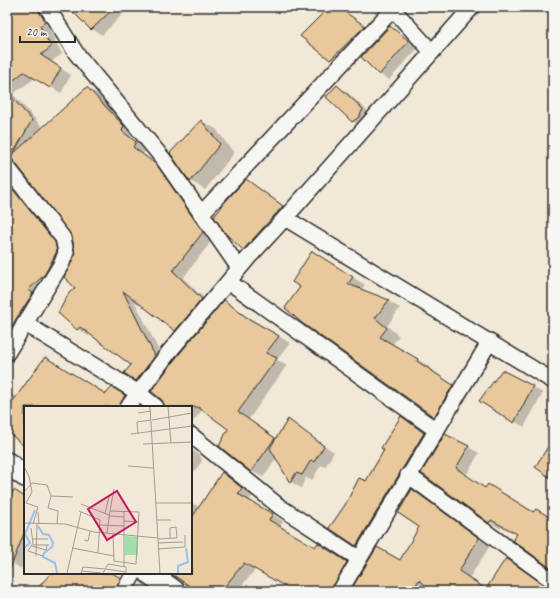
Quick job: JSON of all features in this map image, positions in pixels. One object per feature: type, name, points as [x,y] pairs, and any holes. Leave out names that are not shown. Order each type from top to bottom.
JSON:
[{"type":"street","points":[[47,7],[76,53],[164,160],[240,268]]},
{"type":"street","points":[[129,406],[137,392],[240,268],[472,7]]},
{"type":"street","points":[[201,214],[392,8],[432,52]]},
{"type":"street","points":[[7,167],[63,238],[66,252],[62,263],[7,353]]},
{"type":"street","points":[[285,218],[490,341],[553,381]]},
{"type":"street","points":[[229,282],[436,430]]},
{"type":"street","points":[[24,323],[137,392],[155,406]]},
{"type":"street","points":[[340,591],[358,558],[490,341]]},
{"type":"street","points":[[192,436],[280,507],[358,558]]},
{"type":"street","points":[[7,463],[24,475]]},
{"type":"street","points":[[408,475],[553,581]]},
{"type":"street","points":[[124,591],[133,574]]},
{"type":"street","points":[[150,574],[174,591]]},
{"type":"building","points":[[7,7],[36,7],[45,21],[40,26],[51,47],[41,55],[61,68],[50,88],[24,72],[7,85]]},
{"type":"building","points":[[68,7],[115,7],[91,30]]},
{"type":"building","points":[[329,7],[338,7],[365,26],[330,60],[300,36]]},
{"type":"building","points":[[390,26],[409,41],[379,75],[361,57]]},
{"type":"building","points":[[337,85],[363,109],[359,117],[352,122],[326,97]]},
{"type":"building","points":[[87,87],[124,126],[122,131],[136,142],[133,147],[157,165],[203,232],[173,271],[202,299],[175,331],[123,291],[155,356],[136,381],[124,373],[131,365],[80,327],[77,330],[58,313],[69,293],[75,288],[64,277],[75,255],[72,236],[14,161],[7,158],[7,92],[32,120],[13,154]]},
{"type":"building","points":[[201,120],[220,144],[190,182],[170,153]]},
{"type":"building","points":[[246,179],[283,206],[243,250],[226,234],[214,217],[225,202]]},
{"type":"building","points":[[7,182],[55,242],[57,251],[45,274],[28,290],[33,293],[7,333]]},
{"type":"building","points":[[312,251],[353,277],[348,284],[389,300],[375,318],[387,328],[380,337],[418,359],[417,361],[453,385],[434,417],[302,323],[285,308],[300,287],[292,282]]},
{"type":"building","points":[[224,300],[246,317],[279,336],[266,353],[277,358],[238,412],[275,438],[251,472],[219,446],[228,429],[198,407],[165,406],[162,400],[151,391]]},
{"type":"building","points":[[45,357],[106,394],[112,387],[125,395],[120,406],[24,406],[24,446],[7,431],[7,394],[13,401]]},
{"type":"building","points":[[502,370],[533,386],[514,423],[479,401]]},
{"type":"building","points":[[401,416],[424,433],[356,546],[329,528],[345,505],[359,478],[366,481],[384,450],[381,448]]},
{"type":"building","points":[[288,419],[324,446],[314,462],[311,460],[302,475],[296,473],[290,483],[270,448]]},
{"type":"building","points":[[445,434],[469,446],[456,468],[485,488],[488,484],[533,512],[536,509],[553,519],[553,570],[515,542],[513,539],[517,534],[491,520],[489,523],[421,473]]},
{"type":"building","points":[[553,439],[553,480],[535,467]]},
{"type":"building","points":[[222,472],[242,488],[238,494],[273,514],[269,520],[315,547],[318,543],[347,562],[331,591],[293,591],[244,563],[221,591],[191,591],[191,587],[172,574],[192,574],[192,517]]},
{"type":"building","points":[[412,489],[479,538],[459,571],[486,589],[506,558],[553,591],[433,591],[419,580],[412,591],[350,591],[377,547],[400,560],[419,527],[398,513]]},
{"type":"building","points":[[14,490],[24,496],[24,534],[8,574],[7,502]]},
{"type":"building","points":[[50,574],[114,574],[121,578],[115,591],[35,591]]}]
